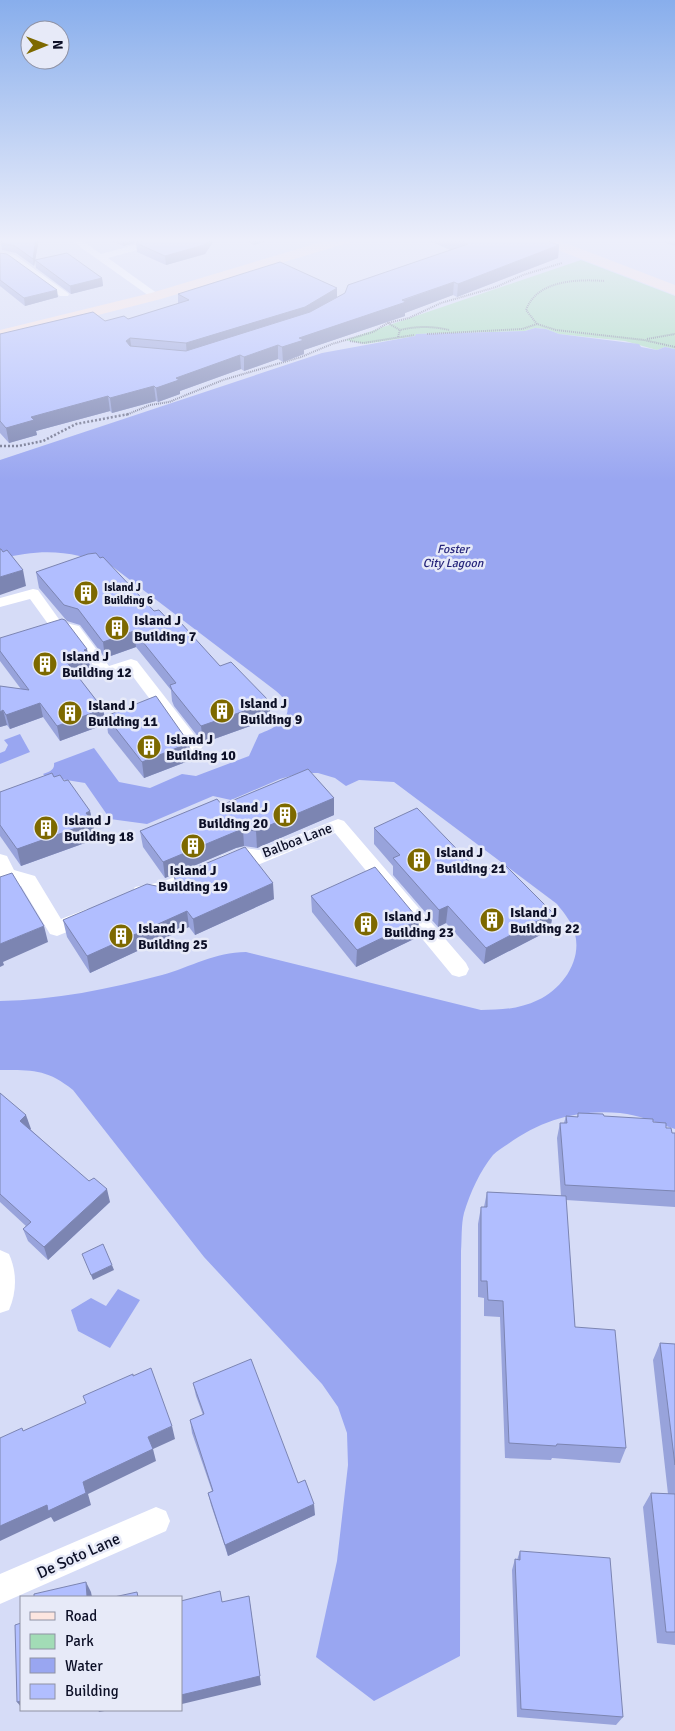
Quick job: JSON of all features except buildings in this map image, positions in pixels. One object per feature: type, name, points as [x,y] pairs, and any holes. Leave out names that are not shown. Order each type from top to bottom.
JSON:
[{"type":"main road","points":[[0,325],[24,320]]},
{"type":"main road","points":[[0,335],[53,320]]},
{"type":"street","points":[[0,603],[33,593],[56,625],[74,630],[106,672],[131,664],[194,746]]},
{"type":"street","name":"Balboa Lane","points":[[127,898],[145,890],[165,889],[244,854],[260,856],[338,825],[459,969]]},
{"type":"street","points":[[0,861],[7,875],[28,881],[57,929],[101,910]]},
{"type":"street","points":[[0,1262],[3,1280],[0,1301]]},
{"type":"street","name":"De Soto Lane","points":[[0,1589],[156,1521]]},
{"type":"path","points":[[0,446],[18,446],[42,441],[76,424],[125,416],[150,405],[169,402],[223,380],[301,357],[332,344],[373,332],[397,320]]},
{"type":"path","points":[[534,320],[537,324],[556,330],[644,340],[675,347]]},
{"type":"path","points":[[384,323],[388,323],[400,330],[430,326],[452,331]]},
{"type":"path","points":[[426,334],[452,331],[522,329],[537,324]]},
{"type":"path","points":[[398,337],[400,330]]},
{"type":"path","points":[[347,341],[363,343],[414,335]]},
{"type":"path","points":[[644,340],[675,335]]},
{"type":"path","points":[[272,360],[279,363]]},
{"type":"path","points":[[144,400],[150,405]]},
{"type":"green space","points":[[405,320],[675,320],[675,349],[665,347],[657,350],[625,341],[559,334],[546,329],[535,328],[525,331],[416,334],[416,336],[365,344],[345,340]]},
{"type":"water","name":"Foster City Lagoon","points":[[535,328],[546,329],[559,334],[639,344],[641,347],[657,350],[665,347],[675,349],[675,1129],[641,1117],[620,1113],[590,1113],[561,1118],[534,1128],[500,1149],[488,1161],[472,1190],[462,1222],[461,1251],[460,1656],[374,1701],[316,1657],[337,1561],[348,1465],[347,1433],[338,1407],[322,1384],[204,1257],[73,1090],[47,1074],[21,1070],[0,1070],[0,1001],[61,996],[102,989],[173,972],[224,954],[246,952],[481,1010],[495,1010],[524,1005],[538,1000],[555,989],[573,964],[576,954],[574,930],[557,904],[394,782],[359,780],[346,786],[335,778],[318,773],[301,773],[280,779],[231,800],[213,796],[147,824],[110,819],[85,783],[48,779],[43,774],[53,769],[54,763],[94,748],[119,782],[150,788],[182,774],[196,776],[249,756],[259,734],[274,727],[285,717],[287,705],[276,691],[113,567],[84,557],[57,552],[30,553],[0,559],[0,460],[322,353],[415,336],[416,334],[525,331]]},
{"type":"water","points":[[20,734],[30,752],[0,764],[0,753],[5,751],[8,745],[4,740]]},
{"type":"water","points":[[118,1289],[140,1300],[110,1348],[78,1331],[71,1310],[91,1298],[106,1306]]},
{"type":"place","name":"Island J Building 6","points":[[86,593]]},
{"type":"place","name":"Island J Building 7","points":[[117,628]]},
{"type":"place","name":"Island J Building 12","points":[[45,664]]},
{"type":"place","name":"Island J Building 9","points":[[222,711]]},
{"type":"place","name":"Island J Building 11","points":[[70,713]]},
{"type":"place","name":"Island J Building 10","points":[[149,747]]},
{"type":"place","name":"Island J Building 20","points":[[285,815]]},
{"type":"place","name":"Island J Building 18","points":[[46,828]]},
{"type":"place","name":"Island J Building 19","points":[[193,846]]},
{"type":"place","name":"Island J Building 21","points":[[419,860]]},
{"type":"place","name":"Island J Building 22","points":[[492,920]]},
{"type":"place","name":"Island J Building 23","points":[[366,924]]},
{"type":"place","name":"Island J Building 25","points":[[121,936]]}]
